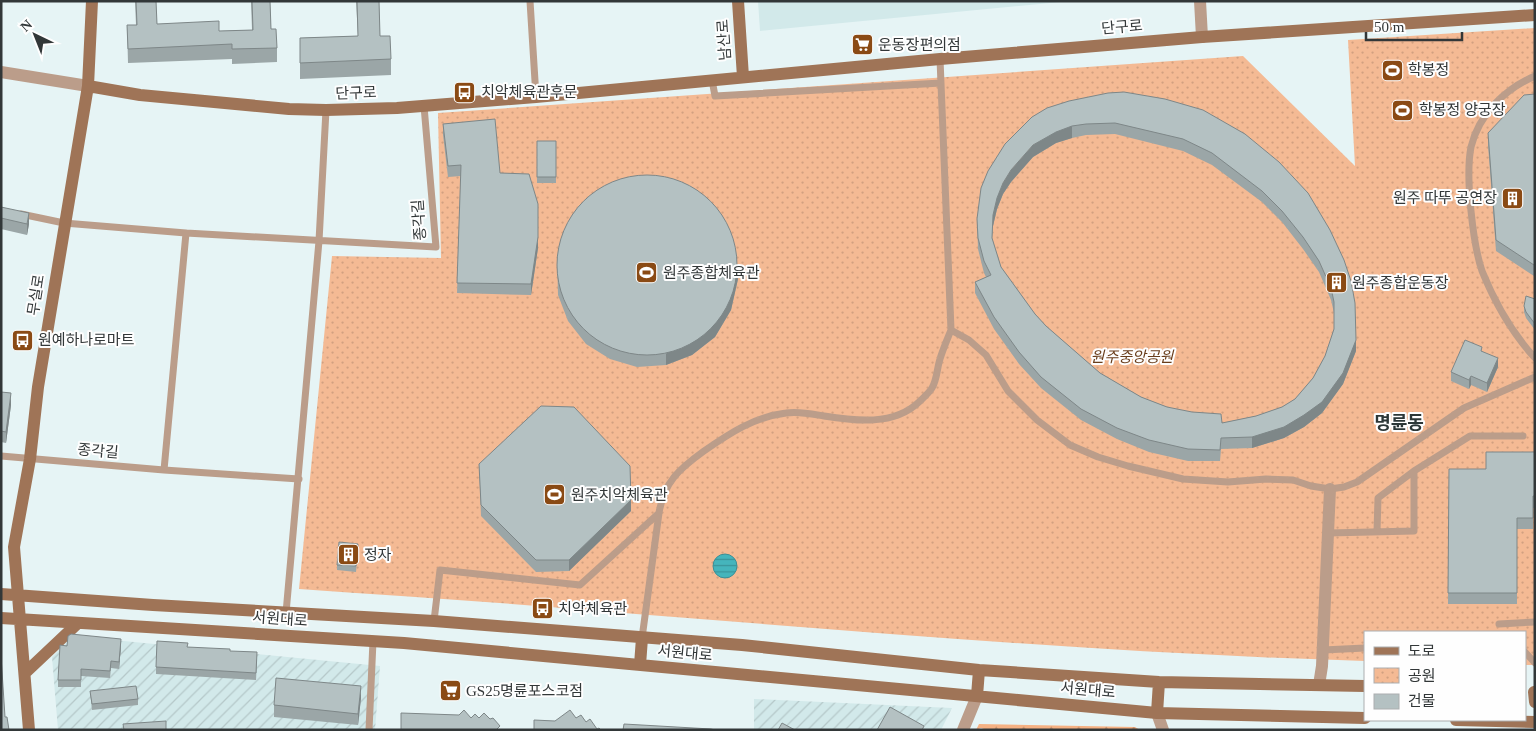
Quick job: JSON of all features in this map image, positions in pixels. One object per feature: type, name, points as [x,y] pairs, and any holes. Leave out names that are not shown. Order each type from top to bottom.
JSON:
[{"type":"street","name":"무실로","points":[[22,620],[14,547],[30,459],[38,387],[64,223],[88,86],[92,1]]},
{"type":"street","name":"남산로","points":[[738,1],[743,77]]},
{"type":"street","points":[[1200,1],[1202,37]]},
{"type":"street","name":"단구로","points":[[1,72],[149,96],[289,109],[326,110],[424,106],[536,97],[940,59],[1202,37],[1535,15]]},
{"type":"street","points":[[1319,685],[1323,650],[1330,488]]},
{"type":"street","name":"서원대로","points":[[1,594],[434,621],[742,645],[979,670],[1159,682],[1364,686]]},
{"type":"street","name":"서원대로","points":[[1,618],[373,641],[1158,712],[1364,718]]},
{"type":"street","points":[[22,620],[29,730]]},
{"type":"street","points":[[25,673],[78,623]]},
{"type":"street","points":[[640,665],[642,638]]},
{"type":"street","points":[[963,730],[977,696],[979,670]]},
{"type":"street","points":[[1159,682],[1158,712],[1163,730]]},
{"type":"street","points":[[1535,691],[1535,702]]},
{"type":"street","points":[[1496,721],[1535,722]]},
{"type":"lane","points":[[530,1],[536,97]]},
{"type":"lane","points":[[642,638],[662,497],[668,482],[693,459],[751,422],[788,413],[871,420],[896,416],[918,404],[932,388],[951,330],[944,199],[940,59]]},
{"type":"lane","points":[[1535,76],[1523,81],[1504,94],[1488,112],[1479,127],[1471,147],[1470,197],[1473,230],[1482,269],[1496,302],[1514,332],[1535,358]]},
{"type":"lane","points":[[712,80],[716,96],[941,83]]},
{"type":"lane","name":"종각길","points":[[10,212],[64,223],[186,233],[436,247],[424,106]]},
{"type":"lane","points":[[286,613],[319,241],[326,110]]},
{"type":"lane","points":[[164,470],[186,233]]},
{"type":"lane","points":[[951,330],[969,340],[986,355],[1008,391],[1037,420],[1070,445],[1098,457],[1183,479],[1228,482],[1266,479],[1293,480],[1311,486],[1344,487],[1357,482],[1464,408],[1535,377]]},
{"type":"lane","points":[[1377,532],[1378,498],[1414,472],[1470,436],[1523,436]]},
{"type":"lane","name":"종각길","points":[[1,456],[299,479]]},
{"type":"lane","points":[[1328,533],[1414,531],[1414,472]]},
{"type":"lane","points":[[434,621],[440,570],[580,585],[659,513]]},
{"type":"lane","points":[[1499,624],[1535,622]]},
{"type":"lane","points":[[369,730],[373,641]]},
{"type":"lane","points":[[1323,650],[1364,648]]},
{"type":"lane","points":[[1526,653],[1535,663]]},
{"type":"shaded area","points":[[758,1],[1071,1],[760,31]]},
{"type":"shaded area","points":[[73,636],[380,666],[375,730],[58,730],[52,657]]},
{"type":"shaded area","points":[[754,699],[952,708],[941,730],[754,730]]},
{"type":"green space","name":"원주중앙공원","points":[[1535,28],[1535,665],[1526,665],[1526,631],[1364,631],[1364,661],[1274,658],[1001,642],[299,589],[332,256],[441,258],[438,113],[1243,56],[1355,166],[1348,40]]},
{"type":"green space","points":[[979,724],[1135,727],[1140,730],[987,730],[981,728],[976,730]]},
{"type":"water","points":[[725,554],[730,555],[736,561],[736,571],[730,577],[725,578],[720,577],[714,571],[713,566],[714,561],[720,555]]},
{"type":"building","points":[[136,1],[156,1],[157,24],[219,21],[219,31],[253,30],[252,1],[270,1],[271,29],[276,29],[277,48],[232,49],[232,44],[128,49],[127,25],[137,25]]},
{"type":"building","points":[[357,1],[379,1],[380,36],[390,36],[391,59],[300,63],[300,38],[358,36]]},
{"type":"building","name":"원주종합운동장","points":[[1124,92],[1165,99],[1203,110],[1245,134],[1279,162],[1308,193],[1330,230],[1344,260],[1351,281],[1355,303],[1356,340],[1343,373],[1322,402],[1284,427],[1252,437],[1221,438],[1220,450],[1188,449],[1149,440],[1117,428],[1081,409],[1041,377],[1019,352],[994,317],[975,282],[991,275],[984,261],[978,238],[977,219],[981,188],[988,171],[1005,144],[1032,117],[1047,108],[1069,101],[1108,93]],"holes":[[[1115,123],[1183,139],[1212,153],[1262,191],[1282,211],[1319,261],[1331,288],[1334,302],[1334,329],[1325,356],[1313,378],[1295,399],[1282,407],[1256,416],[1222,423],[1221,414],[1192,412],[1167,407],[1141,397],[1100,373],[1035,314],[1001,267],[992,238],[993,215],[1003,183],[1011,170],[1033,145],[1056,132],[1072,126]]]},
{"type":"building","name":"원주 따뚜 공연장","points":[[1535,94],[1534,265],[1496,240],[1488,133],[1524,95]]},
{"type":"building","points":[[495,119],[500,173],[529,174],[538,204],[538,237],[531,284],[457,283],[461,165],[448,166],[443,124]]},
{"type":"building","points":[[537,141],[556,141],[556,177],[537,177]]},
{"type":"building","name":"원주종합체육관","points":[[638,175],[656,175],[681,182],[697,190],[711,201],[722,215],[730,231],[737,256],[737,274],[730,299],[722,315],[711,329],[697,340],[673,351],[656,355],[638,355],[621,351],[597,340],[577,322],[561,291],[557,274],[557,256],[561,239],[572,215],[590,195],[621,179]]},
{"type":"building","points":[[1,207],[29,213],[27,224],[1,218]]},
{"type":"building","points":[[1526,296],[1535,299],[1535,324],[1524,306]]},
{"type":"building","points":[[1465,340],[1482,347],[1481,351],[1498,358],[1487,383],[1471,376],[1469,380],[1451,372]]},
{"type":"building","points":[[1,392],[11,393],[6,432],[1,431]]},
{"type":"building","name":"원주치악체육관","points":[[541,406],[574,407],[630,466],[631,500],[569,560],[536,560],[481,505],[479,464]]},
{"type":"building","points":[[1486,452],[1535,452],[1533,518],[1517,518],[1517,593],[1448,593],[1449,469],[1486,469]]},
{"type":"building","name":"정자","points":[[339,542],[358,544],[356,566],[337,565]]},
{"type":"building","points":[[71,634],[121,639],[119,662],[111,661],[110,671],[81,669],[81,680],[58,680],[60,645],[67,646],[68,636]]},
{"type":"building","points":[[157,641],[188,643],[187,647],[257,652],[256,673],[156,667]]},
{"type":"building","points":[[1,656],[5,717],[7,717],[9,730],[1,730]]},
{"type":"building","points":[[276,678],[361,686],[358,714],[274,705]]},
{"type":"building","points":[[136,686],[138,699],[92,704],[90,691]]},
{"type":"building","points":[[890,707],[924,726],[922,730],[877,730]]},
{"type":"building","points":[[464,710],[471,718],[475,714],[479,718],[484,713],[490,719],[493,718],[500,726],[497,730],[401,730],[401,713],[459,715]]},
{"type":"building","points":[[570,710],[576,718],[581,715],[586,722],[590,719],[597,729],[601,730],[534,730],[534,720],[555,721]]},
{"type":"building","points":[[166,721],[166,730],[124,730],[123,724]]},
{"type":"building","points":[[782,723],[795,730],[778,730]]},
{"type":"building","points":[[624,724],[711,729],[715,730],[623,730]]},
{"type":"place","name":"운동장편의점","points":[[862,45]]},
{"type":"place","name":"학봉정","points":[[1392,70]]},
{"type":"place","name":"치악체육관후문","points":[[465,92]]},
{"type":"place","name":"학봉정 양궁장","points":[[1403,110]]},
{"type":"place","name":"원주 따뚜 공연장","points":[[1513,198]]},
{"type":"place","name":"원주종합체육관","points":[[647,273]]},
{"type":"place","name":"원주종합운동장","points":[[1336,283]]},
{"type":"place","name":"원예하나로마트","points":[[22,340]]},
{"type":"place","name":"원주치악체육관","points":[[555,495]]},
{"type":"place","name":"정자","points":[[348,555]]},
{"type":"place","name":"치악체육관","points":[[542,609]]},
{"type":"place","name":"GS25명륜포스코점","points":[[450,691]]},
{"type":"district","name":"명륜동","points":[[1399,423]]}]
